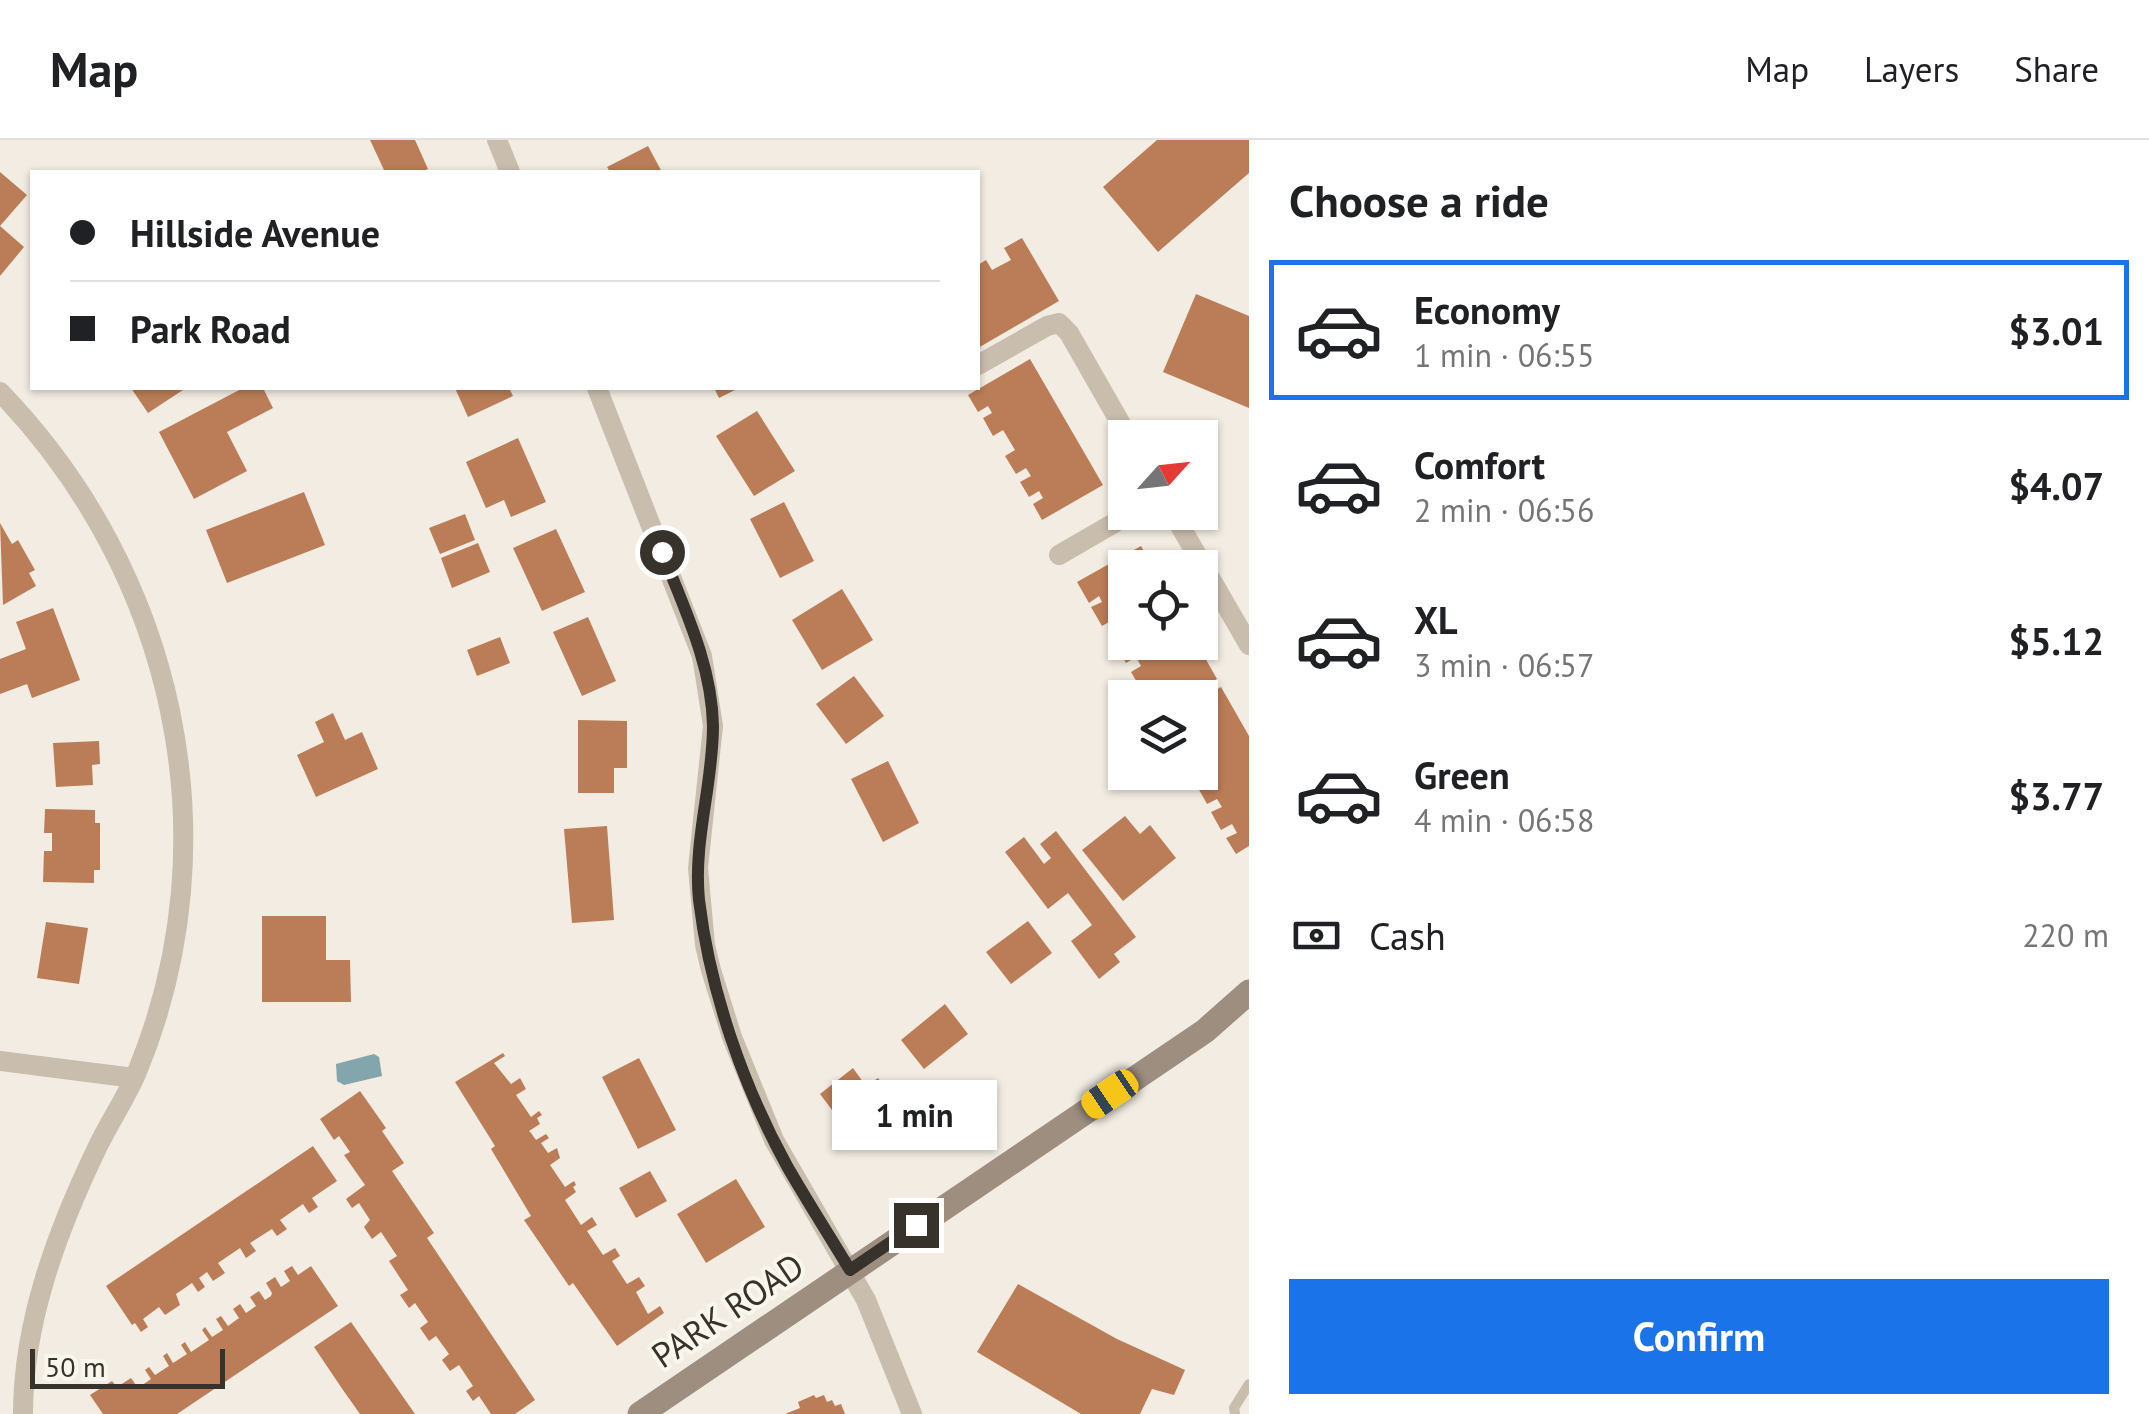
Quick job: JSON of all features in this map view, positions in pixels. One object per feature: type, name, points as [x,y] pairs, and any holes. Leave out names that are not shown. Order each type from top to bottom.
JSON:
[{"type":"main road","name":"PARK ROAD","points":[[640,1414],[1205,1031],[1249,992]]},
{"type":"street","points":[[497,140],[509,170]]},
{"type":"street","points":[[980,364],[1040,329],[1060,324],[1069,332],[1120,420]]},
{"type":"street","points":[[599,390],[702,656],[711,702],[710,773],[698,868],[711,970],[738,1053],[774,1140],[871,1311],[912,1414]]},
{"type":"street","points":[[0,392],[32,425],[73,479],[109,538],[138,599],[161,668],[176,734],[183,827],[178,911],[167,977],[134,1078],[82,1180],[42,1286],[26,1368],[23,1414]]},
{"type":"street","points":[[1059,556],[1108,527]]},
{"type":"street","points":[[1182,530],[1249,645]]},
{"type":"street","points":[[0,1062],[134,1078]]},
{"type":"lane","points":[[1236,1414],[1234,1408],[1249,1384]]},
{"type":"water","points":[[374,1054],[379,1057],[382,1076],[344,1085],[337,1081],[336,1064]]},
{"type":"building","points":[[370,140],[415,140],[428,169],[425,170],[384,170]]},
{"type":"building","points":[[1157,140],[1249,140],[1249,173],[1158,252],[1103,187]]},
{"type":"building","points":[[648,146],[661,170],[609,170],[607,167]]},
{"type":"building","points":[[0,172],[27,195],[0,226]]},
{"type":"building","points":[[0,226],[24,247],[0,276]]},
{"type":"building","points":[[1022,238],[1059,301],[980,347],[980,264],[986,260],[992,270],[1011,260],[1004,248]]},
{"type":"building","points":[[1196,294],[1249,316],[1249,408],[1163,372]]},
{"type":"building","points":[[1030,359],[1103,485],[1042,520],[1033,504],[1043,498],[1039,491],[1029,497],[1020,482],[1031,476],[1026,468],[1016,474],[1005,456],[1015,450],[1003,430],[993,436],[983,418],[992,413],[988,406],[978,412],[968,395]]},
{"type":"building","points":[[132,390],[183,390],[148,413]]},
{"type":"building","points":[[239,390],[264,390],[273,408],[227,432],[247,471],[194,499],[159,432]]},
{"type":"building","points":[[456,390],[510,390],[513,396],[468,417]]},
{"type":"building","points":[[715,390],[735,390],[719,398]]},
{"type":"building","points":[[757,411],[795,471],[754,496],[716,436]]},
{"type":"building","points":[[518,438],[546,502],[511,517],[504,500],[486,508],[466,462]]},
{"type":"building","points":[[304,492],[325,545],[227,583],[206,530]]},
{"type":"building","points":[[784,502],[814,561],[780,578],[750,519]]},
{"type":"building","points":[[465,514],[475,540],[440,554],[429,528]]},
{"type":"building","points":[[0,523],[12,544],[18,540],[35,570],[29,573],[36,586],[3,605]]},
{"type":"building","points":[[556,529],[585,592],[542,611],[513,548]]},
{"type":"building","points":[[478,543],[490,572],[452,588],[441,558]]},
{"type":"building","points":[[1108,565],[1108,622],[1102,626],[1091,607],[1102,602],[1099,596],[1089,603],[1077,582]]},
{"type":"building","points":[[842,589],[873,640],[822,670],[792,620]]},
{"type":"building","points":[[53,608],[80,680],[32,698],[27,684],[0,694],[0,659],[26,649],[16,622]]},
{"type":"building","points":[[588,617],[616,681],[582,696],[553,632]]},
{"type":"building","points":[[500,637],[510,663],[477,676],[467,650]]},
{"type":"building","points":[[1138,660],[1206,660],[1217,679],[1136,680],[1131,672],[1141,666]]},
{"type":"building","points":[[854,676],[884,716],[846,744],[816,704]]},
{"type":"building","points":[[1221,687],[1249,736],[1249,846],[1236,854],[1226,838],[1237,833],[1232,824],[1221,830],[1211,812],[1222,807],[1217,799],[1207,804],[1199,790],[1218,790]]},
{"type":"building","points":[[333,713],[345,740],[362,732],[378,769],[316,797],[297,755],[324,742],[315,722]]},
{"type":"building","points":[[578,720],[627,721],[627,768],[614,768],[614,793],[578,793]]},
{"type":"building","points":[[99,741],[100,764],[92,765],[93,785],[56,787],[53,743]]},
{"type":"building","points":[[888,761],[919,823],[883,842],[851,779]]},
{"type":"building","points":[[45,809],[95,810],[95,823],[100,823],[100,870],[94,870],[94,883],[43,882],[44,851],[52,851],[52,833],[44,833]]},
{"type":"building","points":[[1125,816],[1140,834],[1150,825],[1176,858],[1123,901],[1082,850]]},
{"type":"building","points":[[607,826],[614,920],[572,923],[564,829]]},
{"type":"building","points":[[1056,831],[1136,937],[1114,954],[1120,962],[1099,979],[1071,941],[1092,925],[1068,893],[1048,909],[1005,852],[1024,837],[1044,864],[1051,858],[1040,844]]},
{"type":"building","points":[[262,916],[326,916],[326,960],[350,960],[351,1002],[262,1002]]},
{"type":"building","points":[[1028,921],[1052,953],[1011,984],[986,952]]},
{"type":"building","points":[[46,922],[88,928],[79,984],[37,978]]},
{"type":"building","points":[[945,1004],[968,1034],[924,1069],[901,1040]]},
{"type":"building","points":[[503,1053],[505,1056],[494,1063],[511,1084],[520,1078],[526,1089],[516,1095],[531,1117],[539,1111],[542,1115],[537,1118],[540,1124],[529,1131],[536,1140],[546,1134],[549,1138],[541,1143],[548,1153],[557,1148],[560,1158],[550,1165],[565,1187],[574,1181],[576,1185],[576,1192],[565,1200],[581,1225],[592,1217],[597,1225],[587,1231],[603,1255],[615,1248],[620,1256],[612,1261],[627,1284],[639,1277],[645,1286],[636,1292],[648,1314],[660,1306],[664,1313],[617,1346],[524,1220],[531,1216],[491,1149],[495,1146],[455,1082]]},
{"type":"building","points":[[639,1058],[676,1130],[638,1149],[602,1077]]},
{"type":"building","points":[[853,1068],[866,1086],[878,1078],[894,1098],[847,1130],[820,1094]]},
{"type":"building","points":[[360,1091],[404,1163],[392,1171],[434,1233],[427,1238],[535,1400],[515,1414],[491,1414],[479,1396],[473,1401],[466,1391],[473,1386],[459,1365],[450,1371],[442,1360],[449,1354],[436,1336],[429,1341],[420,1328],[428,1322],[415,1303],[409,1308],[400,1295],[408,1290],[389,1261],[397,1256],[381,1232],[372,1239],[364,1227],[370,1220],[359,1203],[352,1208],[346,1199],[365,1185],[344,1155],[350,1152],[339,1136],[334,1140],[320,1119]]},
{"type":"building","points":[[313,1146],[337,1181],[312,1198],[318,1207],[309,1213],[303,1204],[280,1220],[287,1229],[277,1236],[272,1229],[250,1243],[256,1251],[246,1258],[240,1248],[218,1263],[225,1273],[213,1281],[207,1272],[199,1278],[205,1287],[198,1292],[192,1283],[176,1294],[180,1305],[165,1315],[159,1307],[143,1319],[148,1327],[141,1332],[135,1323],[132,1325],[106,1286]]},
{"type":"building","points":[[650,1171],[667,1201],[636,1218],[619,1188]]},
{"type":"building","points":[[736,1179],[765,1227],[706,1263],[677,1214]]},
{"type":"building","points":[[292,1266],[298,1275],[311,1266],[338,1306],[177,1414],[103,1414],[90,1395],[112,1381],[117,1387],[131,1378],[138,1388],[151,1379],[145,1370],[149,1367],[155,1375],[169,1366],[163,1356],[167,1353],[173,1363],[187,1354],[181,1345],[185,1342],[191,1352],[209,1340],[202,1330],[205,1327],[212,1337],[223,1330],[216,1319],[221,1316],[228,1326],[239,1318],[233,1309],[240,1304],[246,1313],[256,1306],[250,1297],[259,1291],[265,1300],[271,1296],[266,1283],[275,1277],[281,1287],[290,1281],[284,1271]]},
{"type":"building","points":[[1018,1284],[1117,1339],[1185,1370],[1174,1395],[1152,1389],[1140,1414],[1081,1414],[977,1352]]},
{"type":"building","points":[[351,1322],[415,1414],[360,1414],[343,1390],[314,1347]]},
{"type":"building","points":[[824,1395],[835,1406],[841,1404],[845,1414],[785,1414],[800,1408],[798,1402]]},
{"type":"route","points":[[662,552],[702,656],[711,702],[713,726],[702,817],[699,894],[705,945],[732,1038],[786,1164],[850,1270],[916,1225]]}]
